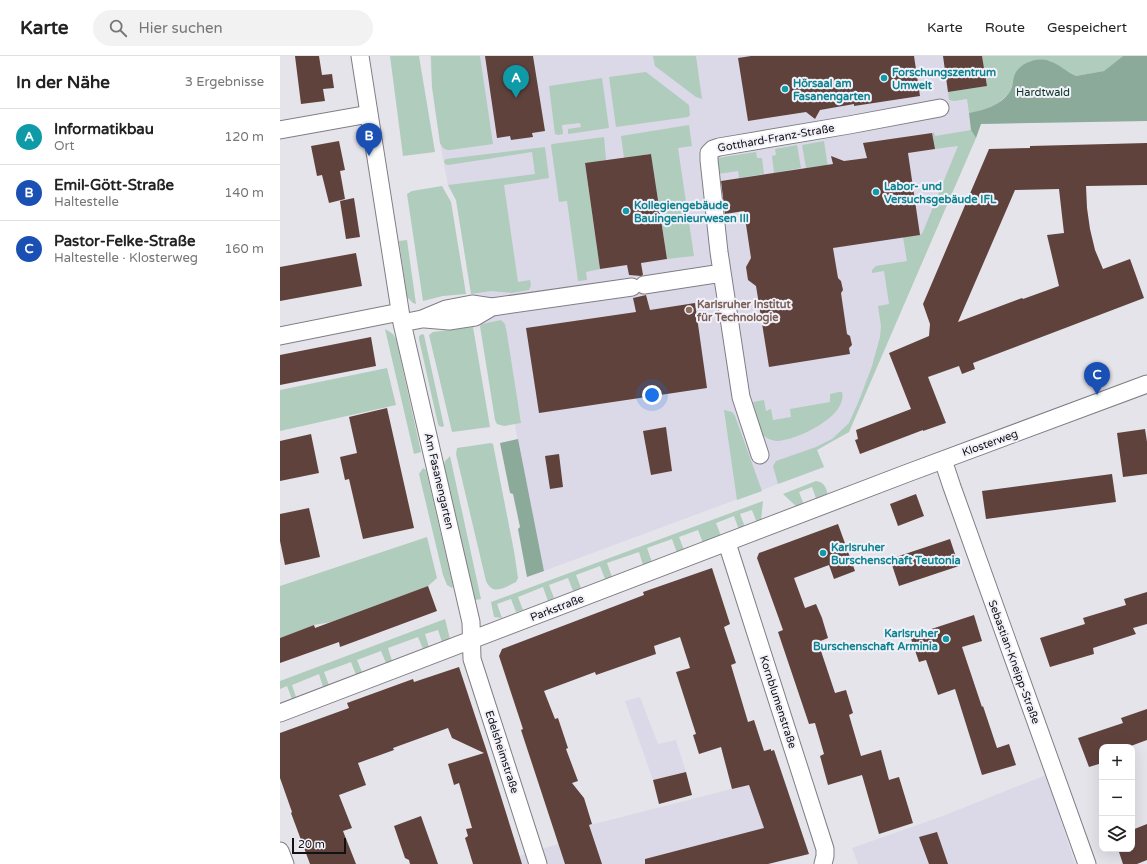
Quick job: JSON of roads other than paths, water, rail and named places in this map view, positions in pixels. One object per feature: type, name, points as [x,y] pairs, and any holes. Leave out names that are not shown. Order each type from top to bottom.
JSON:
[{"type":"street","name":"Am Fasanengarten","points":[[360,56],[401,318],[468,608],[471,622],[472,640]]},
{"type":"street","name":"Gotthard-Franz-Straße","points":[[760,455],[741,397],[722,273],[708,160],[709,153],[713,149],[736,144],[940,108]]},
{"type":"street","points":[[280,130],[369,114]]},
{"type":"street","points":[[280,336],[401,318],[449,321],[474,317],[492,307],[722,273]]},
{"type":"street","name":"Klosterweg","points":[[834,502],[1147,384]]},
{"type":"street","name":"Sebastian-Kneipp-Straße","points":[[943,460],[1087,864]]},
{"type":"street","name":"Parkstraße","points":[[280,713],[834,502]]},
{"type":"street","name":"Kornblumenstraße","points":[[727,543],[825,850],[826,856],[824,863]]},
{"type":"street","name":"Edelsheimstraße","points":[[472,640],[472,659],[538,864]]},
{"type":"street","points":[[280,851],[285,864]]},
{"type":"place","name":"Forschungszentrum Umwelt","points":[[884,78]]},
{"type":"place","name":"Hörsaal am Fasanengarten","points":[[785,89]]},
{"type":"place","name":"Informatikbau","points":[[516,98]]},
{"type":"place","name":"Emil-Gött-Straße","points":[[369,156]]},
{"type":"place","name":"Labor- und Versuchsgebäude IFL","points":[[876,192]]},
{"type":"place","name":"Kollegiengebäude Bauingenieurwesen III","points":[[626,211]]},
{"type":"place","name":"Karlsruher Institut für Technologie","points":[[689,310]]},
{"type":"place","name":"Pastor-Felke-Straße","points":[[1097,395]]},
{"type":"place","name":"Karlsruher Burschenschaft Teutonia","points":[[823,553]]},
{"type":"place","name":"Karlsruher Burschenschaft Arminia","points":[[946,639]]},
{"type":"park label","name":"Hardtwald","points":[[1043,92]]}]
